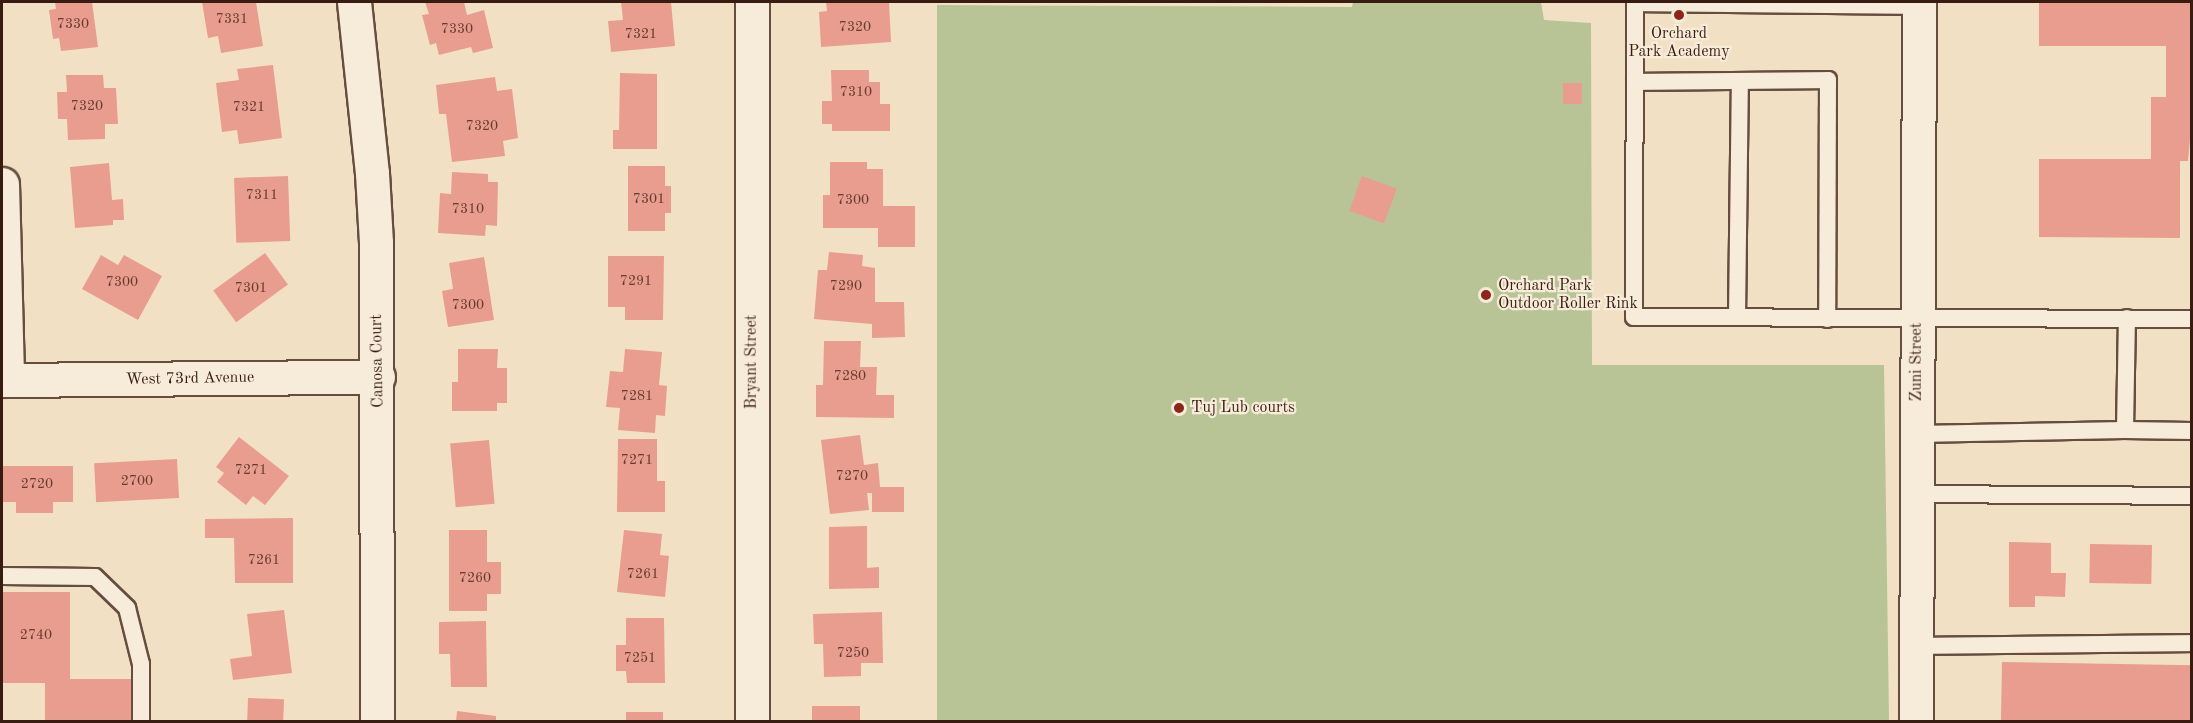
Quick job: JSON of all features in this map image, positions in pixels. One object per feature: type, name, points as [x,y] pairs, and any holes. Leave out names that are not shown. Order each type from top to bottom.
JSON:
[{"type":"street","name":"Canosa Court","points":[[354,2],[372,173],[378,377],[377,722]]},
{"type":"street","name":"Bryant Street","points":[[752,2],[752,722]]},
{"type":"street","name":"Zuni Street","points":[[1916,722],[1919,4]]},
{"type":"street","points":[[2,184],[4,380]]},
{"type":"street","name":"West 73rd Avenue","points":[[4,380],[378,377]]},
{"type":"lane","points":[[1919,4],[1635,2],[1634,317],[2192,319]]},
{"type":"lane","points":[[1635,82],[1828,80],[1827,319]]},
{"type":"lane","points":[[1737,317],[1740,81]]},
{"type":"lane","points":[[2125,430],[2127,318]]},
{"type":"lane","points":[[1917,434],[2192,431]]},
{"type":"lane","points":[[1917,494],[2192,496]]},
{"type":"lane","points":[[2,576],[95,578],[127,608],[141,664],[141,722]]},
{"type":"lane","points":[[1916,646],[2192,643]]},
{"type":"green space","points":[[1353,2],[1541,2],[1544,20],[1591,23],[1592,365],[1884,365],[1889,721],[937,722],[937,5],[1352,7]]},
{"type":"building","points":[[55,2],[92,2],[98,47],[61,51],[59,38],[53,39],[49,10],[56,9]]},
{"type":"building","points":[[202,2],[256,2],[263,46],[221,53],[218,36],[208,38]]},
{"type":"building","points":[[425,2],[464,2],[467,15],[484,10],[493,48],[473,53],[471,47],[439,55],[436,43],[430,45],[422,15],[429,14]]},
{"type":"building","points":[[621,2],[671,2],[675,46],[611,52],[608,21],[623,20]]},
{"type":"building","points":[[826,2],[889,2],[891,42],[821,47],[819,12],[827,11]]},
{"type":"building","points":[[2039,2],[2192,2],[2192,117],[2188,161],[2180,161],[2180,238],[2039,237],[2039,159],[2151,159],[2151,97],[2166,97],[2166,46],[2039,46]]},
{"type":"building","points":[[273,65],[282,138],[239,144],[237,130],[222,132],[216,83],[239,80],[237,69]]},
{"type":"building","points":[[831,70],[869,70],[869,82],[880,82],[880,104],[890,104],[890,131],[832,131],[832,124],[822,124],[822,101],[832,101]]},
{"type":"building","points":[[620,73],[657,74],[657,149],[613,149],[613,130],[619,130]]},
{"type":"building","points":[[66,75],[103,75],[104,88],[116,88],[118,124],[105,124],[105,139],[68,140],[67,119],[58,119],[57,92],[67,92]]},
{"type":"building","points":[[495,77],[497,91],[512,89],[518,138],[503,141],[505,156],[452,162],[446,114],[439,114],[436,85]]},
{"type":"building","points":[[1563,83],[1582,83],[1582,104],[1563,104]]},
{"type":"building","points":[[830,162],[867,162],[867,169],[883,169],[883,206],[915,206],[915,247],[878,247],[878,228],[823,228],[823,195],[830,195]]},
{"type":"building","points":[[109,163],[112,200],[123,199],[124,220],[113,220],[113,225],[75,228],[70,167]]},
{"type":"building","points":[[628,166],[665,166],[665,186],[671,186],[671,213],[665,213],[665,231],[628,231]]},
{"type":"building","points":[[452,172],[488,174],[488,182],[498,182],[497,226],[486,225],[485,236],[438,233],[440,193],[451,194]]},
{"type":"building","points":[[288,176],[290,241],[236,243],[234,178]]},
{"type":"building","points":[[1362,176],[1397,189],[1384,223],[1349,211]]},
{"type":"building","points":[[829,252],[863,255],[862,266],[875,268],[875,302],[904,302],[905,337],[872,338],[872,324],[814,319],[818,270],[827,270]]},
{"type":"building","points":[[265,253],[288,285],[236,322],[213,291]]},
{"type":"building","points":[[101,255],[118,265],[124,255],[162,276],[138,320],[82,289]]},
{"type":"building","points":[[608,256],[664,256],[663,320],[625,320],[625,307],[608,307]]},
{"type":"building","points":[[484,257],[494,320],[448,327],[442,291],[453,289],[449,263]]},
{"type":"building","points":[[824,341],[861,341],[860,367],[877,367],[876,395],[894,395],[894,418],[816,417],[816,385],[823,385]]},
{"type":"building","points":[[458,349],[498,349],[497,368],[507,368],[507,403],[497,403],[497,411],[452,411],[452,382],[458,382]]},
{"type":"building","points":[[625,349],[662,352],[659,385],[667,386],[665,416],[656,415],[655,433],[618,430],[620,408],[606,407],[610,371],[623,372]]},
{"type":"building","points":[[860,435],[864,465],[878,463],[880,487],[904,487],[904,512],[872,512],[872,493],[867,493],[869,510],[830,514],[821,440]]},
{"type":"building","points":[[239,437],[289,476],[265,505],[253,496],[246,505],[217,482],[224,473],[216,467]]},
{"type":"building","points":[[618,439],[657,439],[657,481],[665,481],[665,512],[617,512]]},
{"type":"building","points":[[489,440],[495,504],[456,507],[450,443]]},
{"type":"building","points":[[177,459],[179,498],[96,502],[94,463]]},
{"type":"building","points":[[2,466],[73,466],[73,502],[53,502],[53,513],[16,513],[16,502],[2,502]]},
{"type":"building","points":[[293,518],[293,583],[235,583],[234,538],[205,538],[205,519]]},
{"type":"building","points":[[867,526],[867,568],[879,567],[879,588],[829,589],[829,527]]},
{"type":"building","points":[[449,530],[487,530],[487,562],[501,562],[501,594],[487,594],[487,611],[449,611]]},
{"type":"building","points":[[624,530],[662,534],[660,555],[669,556],[665,597],[617,592]]},
{"type":"building","points":[[2009,542],[2051,543],[2051,573],[2066,573],[2065,597],[2035,596],[2035,607],[2009,607]]},
{"type":"building","points":[[2090,544],[2152,545],[2151,584],[2089,583]]},
{"type":"building","points":[[2,592],[70,592],[70,679],[135,679],[135,722],[45,722],[45,683],[2,683]]},
{"type":"building","points":[[284,610],[292,673],[233,680],[230,659],[252,656],[247,614]]},
{"type":"building","points":[[882,612],[883,663],[861,663],[861,676],[824,677],[823,644],[814,644],[813,614]]},
{"type":"building","points":[[626,618],[664,618],[665,683],[627,683],[626,671],[616,671],[616,645],[626,645]]},
{"type":"building","points":[[486,621],[487,687],[451,687],[450,654],[439,654],[439,622]]},
{"type":"building","points":[[2002,662],[2192,665],[2191,722],[2001,722]]},
{"type":"building","points":[[248,698],[284,699],[283,722],[247,722]]},
{"type":"building","points":[[812,706],[860,706],[860,722],[812,722]]},
{"type":"building","points":[[457,711],[496,716],[496,722],[456,722]]},
{"type":"building","points":[[626,712],[663,712],[663,722],[626,722]]},
{"type":"place","name":"Orchard Park Academy","points":[[1679,15]]},
{"type":"place","name":"Orchard Park Outdoor Roller Rink","points":[[1486,295]]},
{"type":"place","name":"Tuj Lub courts","points":[[1179,408]]}]
